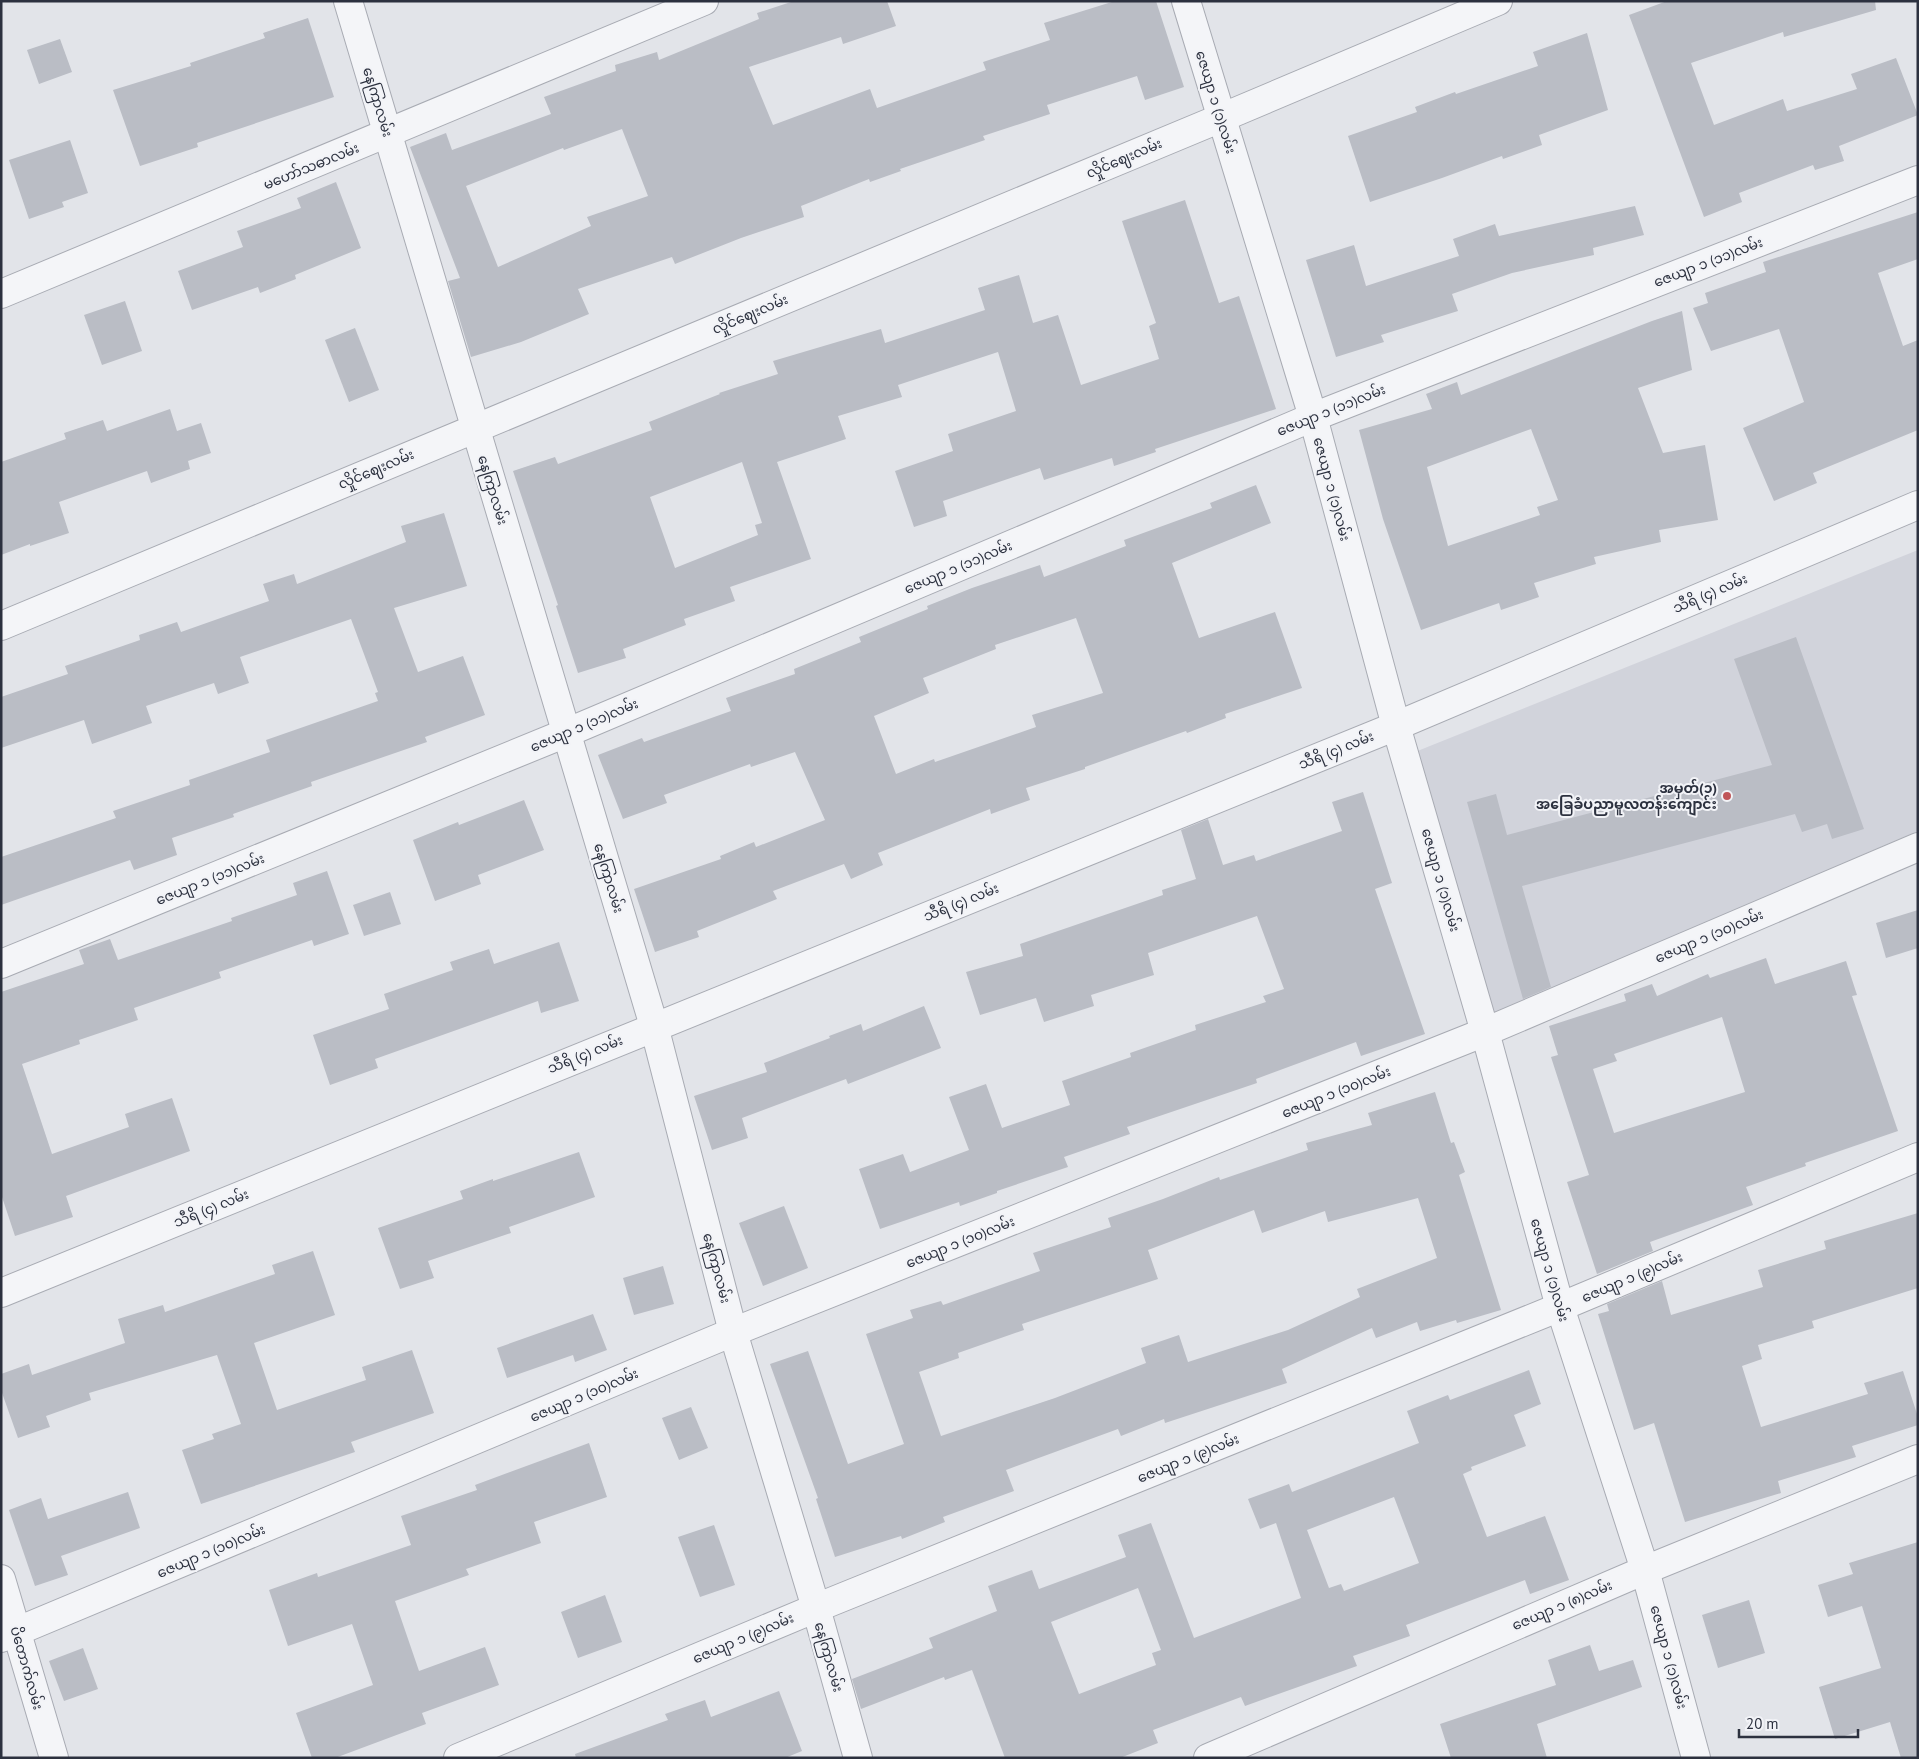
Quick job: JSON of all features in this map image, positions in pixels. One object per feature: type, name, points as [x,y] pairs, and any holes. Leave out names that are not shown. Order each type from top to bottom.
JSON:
[{"type":"street","name":"နေကြာလမ်း","points":[[348,1],[654,1026],[733,1332],[816,1608],[858,1758]]},
{"type":"street","name":"မဟော်သဓာလမ်း","points":[[1,294],[704,1]]},
{"type":"street","name":"ဇေယျာ ၁ (၁)လမ်း","points":[[1186,1],[1313,417],[1396,726],[1485,1032],[1560,1307],[1645,1570],[1696,1758]]},
{"type":"street","name":"လှိုင်ဈေးလမ်း","points":[[1,626],[1498,1]]},
{"type":"street","name":"ဇေယျာ ၁ (၁၁)လမ်း","points":[[1,964],[566,733],[1313,417],[1918,180]]},
{"type":"street","name":"သီရိ (၄) လမ်း","points":[[1,1293],[1396,726],[1918,506]]},
{"type":"street","name":"ဇေယျာ ၁ (၁၀)လမ်း","points":[[9,1635],[733,1332],[1485,1032],[1918,847]]},
{"type":"street","name":"ဇေယျာ ၁ (၉)လမ်း","points":[[458,1758],[816,1608],[1560,1307],[1918,1157]]},
{"type":"street","name":"ဇေယျာ ၁ (၈)လမ်း","points":[[1208,1758],[1645,1570],[1918,1459]]},
{"type":"street","name":"ပိတောက်လမ်း","points":[[1,1579],[9,1635],[54,1758]]},
{"type":"shaded area","points":[[1918,550],[1918,831],[1491,1015],[1415,752]]},
{"type":"building","points":[[794,1],[887,1],[896,26],[843,44],[841,37],[749,67],[773,125],[870,89],[877,108],[986,70],[983,62],[1050,40],[1044,23],[1115,1],[1156,1],[1184,87],[1145,100],[1137,76],[1047,105],[1050,114],[983,136],[985,140],[900,169],[901,171],[870,182],[869,179],[801,206],[804,217],[741,238],[675,264],[672,257],[578,289],[589,314],[521,342],[471,357],[448,281],[460,278],[410,147],[446,133],[452,150],[551,114],[544,97],[616,71],[615,65],[657,52],[659,60],[759,19],[757,13]],"holes":[[[622,129],[648,196],[587,217],[591,226],[498,267],[466,186],[563,148],[564,150]]]},
{"type":"building","points":[[1667,1],[1875,1],[1876,10],[1784,37],[1783,32],[1691,63],[1714,125],[1783,99],[1787,111],[1857,89],[1851,74],[1896,58],[1918,115],[1839,146],[1844,161],[1815,170],[1813,165],[1739,193],[1742,202],[1704,217],[1629,15]]},
{"type":"building","points":[[308,18],[334,97],[197,143],[198,147],[140,166],[113,90],[191,66],[190,63],[265,38],[263,33]]},
{"type":"building","points":[[1587,33],[1608,110],[1539,135],[1542,145],[1503,159],[1502,156],[1370,202],[1348,136],[1417,112],[1415,107],[1455,92],[1456,94],[1538,66],[1533,52]]},
{"type":"building","points":[[60,39],[72,72],[39,84],[27,50]]},
{"type":"building","points":[[70,140],[88,193],[62,202],[64,207],[29,219],[9,160]]},
{"type":"building","points":[[336,182],[361,248],[295,275],[296,279],[260,293],[258,287],[192,310],[178,271],[243,247],[237,231],[301,208],[297,198]]},
{"type":"building","points":[[1185,200],[1219,303],[1239,296],[1276,409],[1155,449],[1156,452],[1114,466],[1112,458],[1044,480],[1040,468],[943,501],[947,516],[914,527],[895,471],[953,451],[948,434],[1016,411],[998,352],[898,385],[902,397],[838,416],[846,439],[777,462],[811,559],[730,587],[735,601],[684,619],[686,625],[623,649],[626,658],[578,673],[556,606],[558,605],[513,471],[555,457],[558,464],[652,430],[649,422],[719,393],[778,374],[773,361],[881,329],[885,343],[985,310],[978,288],[1019,275],[1033,323],[1058,315],[1081,385],[1159,359],[1149,326],[1156,323],[1122,221]],"holes":[[[742,462],[762,523],[755,525],[758,535],[675,568],[650,497]]]},
{"type":"building","points":[[1635,206],[1644,235],[1593,248],[1594,255],[1512,273],[1452,294],[1458,311],[1381,335],[1384,342],[1336,357],[1306,260],[1354,245],[1366,286],[1459,256],[1453,239],[1495,224],[1499,236]]},
{"type":"building","points":[[1918,212],[1918,259],[1878,273],[1903,346],[1918,340],[1918,430],[1813,473],[1817,483],[1774,501],[1743,428],[1804,402],[1779,329],[1711,351],[1693,308],[1708,303],[1705,293],[1766,272],[1763,262]]},
{"type":"building","points":[[125,301],[142,351],[102,365],[84,315]]},
{"type":"building","points":[[1682,311],[1692,370],[1638,388],[1663,453],[1705,445],[1718,520],[1659,530],[1661,542],[1594,557],[1596,564],[1534,583],[1539,597],[1501,610],[1499,603],[1421,630],[1383,519],[1359,430],[1432,409],[1426,394],[1457,382],[1461,395]],"holes":[[[1531,429],[1558,500],[1537,507],[1540,515],[1448,546],[1427,467]]]},
{"type":"building","points":[[355,328],[379,390],[349,402],[325,340]]},
{"type":"building","points":[[170,409],[177,431],[201,423],[211,453],[188,461],[190,469],[151,483],[147,471],[59,502],[69,533],[30,546],[30,544],[1,555],[1,462],[66,439],[64,433],[103,420],[107,431]]},
{"type":"building","points":[[1256,485],[1271,523],[1172,563],[1199,638],[1275,612],[1302,688],[1225,714],[1226,718],[1187,733],[1186,731],[1085,767],[1085,769],[1026,788],[1030,800],[991,814],[990,809],[878,853],[883,865],[851,879],[844,864],[773,891],[777,899],[697,931],[699,937],[655,952],[634,889],[721,859],[720,856],[754,842],[756,847],[825,820],[795,752],[751,767],[750,764],[664,795],[667,803],[623,819],[598,755],[642,738],[644,742],[731,711],[726,698],[795,674],[794,669],[861,642],[859,637],[928,609],[927,606],[972,588],[1040,565],[1044,577],[1126,546],[1124,540],[1212,508],[1210,503]],"holes":[[[1076,618],[1103,693],[1032,715],[1036,727],[935,762],[934,759],[896,774],[874,716],[929,693],[923,678],[996,649],[995,645]]]},
{"type":"building","points":[[444,513],[467,586],[394,608],[418,672],[463,656],[485,715],[425,737],[427,742],[311,782],[312,786],[233,814],[234,817],[172,838],[177,855],[134,870],[130,860],[1,905],[1,857],[116,818],[113,811],[190,785],[189,780],[270,752],[266,740],[378,701],[375,693],[378,692],[351,619],[240,657],[249,683],[218,694],[214,683],[146,706],[152,723],[92,744],[84,720],[1,748],[1,697],[68,674],[65,666],[140,640],[139,635],[177,622],[181,632],[269,601],[263,584],[294,574],[297,584],[406,542],[401,526]]},
{"type":"building","points":[[1796,637],[1864,829],[1832,839],[1827,824],[1802,832],[1795,814],[1522,886],[1551,987],[1523,999],[1467,802],[1496,794],[1507,835],[1772,765],[1734,659]]},
{"type":"building","points":[[1363,792],[1392,883],[1375,889],[1425,1034],[1361,1056],[1356,1042],[1256,1079],[1257,1083],[1127,1127],[1130,1134],[1064,1157],[1068,1167],[997,1191],[997,1193],[960,1206],[959,1202],[880,1229],[859,1169],[903,1154],[910,1172],[969,1150],[949,1097],[986,1084],[1002,1128],[1070,1105],[1062,1081],[1131,1057],[1130,1053],[1196,1030],[1195,1025],[1266,1002],[1263,996],[1284,989],[1257,916],[1148,953],[1154,975],[1091,995],[1094,1006],[1044,1022],[1036,998],[980,1015],[966,972],[1023,956],[1020,944],[1163,895],[1162,890],[1196,879],[1181,830],[1208,819],[1223,865],[1254,855],[1256,861],[1342,831],[1332,802]]},
{"type":"building","points":[[524,800],[544,850],[478,875],[481,884],[435,901],[413,840],[458,822],[459,825]]},
{"type":"building","points":[[327,871],[349,934],[314,946],[312,940],[219,972],[221,978],[134,1008],[138,1020],[79,1040],[80,1044],[22,1064],[52,1154],[129,1127],[125,1114],[172,1098],[190,1151],[66,1196],[73,1217],[15,1236],[1,1194],[1,992],[84,964],[79,950],[110,939],[118,960],[232,921],[231,918],[297,895],[293,883]]},
{"type":"building","points":[[390,892],[401,924],[364,936],[353,905]]},
{"type":"building","points":[[1918,910],[1918,948],[1886,958],[1876,923]]},
{"type":"building","points":[[559,942],[579,1001],[541,1013],[538,1001],[375,1059],[378,1068],[330,1085],[313,1035],[389,1009],[384,994],[453,970],[450,962],[489,949],[494,964]]},
{"type":"building","points":[[1766,958],[1775,984],[1846,961],[1857,995],[1852,996],[1898,1131],[1805,1163],[1806,1166],[1746,1187],[1753,1205],[1650,1242],[1653,1251],[1597,1274],[1567,1182],[1589,1175],[1551,1057],[1558,1055],[1549,1026],[1626,1001],[1624,994],[1652,984],[1657,996],[1708,974],[1710,978]],"holes":[[[1722,1017],[1745,1092],[1614,1133],[1593,1069],[1617,1061],[1614,1054]]]},
{"type":"building","points":[[924,1006],[941,1048],[848,1084],[846,1079],[742,1118],[748,1138],[712,1150],[694,1096],[767,1072],[764,1063],[830,1038],[829,1036],[861,1024],[863,1031]]},
{"type":"building","points":[[1435,1092],[1451,1143],[1454,1142],[1465,1172],[1459,1175],[1501,1310],[1457,1323],[1456,1320],[1420,1331],[1417,1322],[1376,1338],[1372,1328],[1282,1369],[1287,1383],[1165,1423],[1164,1419],[1121,1436],[1118,1429],[1006,1470],[1014,1491],[943,1517],[945,1522],[902,1539],[901,1536],[835,1557],[816,1499],[818,1498],[770,1364],[808,1351],[848,1464],[904,1444],[866,1334],[913,1318],[910,1310],[941,1301],[943,1305],[1040,1271],[1033,1253],[1111,1227],[1108,1218],[1219,1177],[1220,1180],[1308,1150],[1306,1143],[1372,1125],[1368,1113]],"holes":[[[1418,1198],[1437,1258],[1357,1289],[1360,1297],[1288,1330],[1188,1362],[1179,1335],[1141,1348],[1146,1363],[1055,1398],[941,1436],[919,1372],[959,1358],[958,1353],[1024,1330],[1022,1324],[1158,1279],[1148,1250],[1254,1210],[1262,1233],[1325,1211],[1328,1222]]]},
{"type":"building","points":[[579,1152],[595,1197],[509,1227],[511,1233],[428,1261],[434,1278],[400,1289],[378,1228],[463,1199],[460,1191]]},
{"type":"building","points":[[784,1206],[808,1268],[763,1286],[739,1223]]},
{"type":"building","points":[[1918,1213],[1918,1288],[1812,1321],[1814,1328],[1758,1345],[1762,1359],[1742,1366],[1761,1427],[1868,1394],[1864,1383],[1903,1371],[1918,1417],[1918,1425],[1852,1446],[1856,1457],[1778,1481],[1781,1493],[1685,1522],[1654,1423],[1634,1430],[1598,1314],[1609,1311],[1607,1304],[1662,1281],[1671,1315],[1763,1287],[1758,1270],[1826,1249],[1824,1241]]},
{"type":"building","points":[[313,1251],[335,1315],[254,1343],[277,1410],[366,1380],[362,1367],[412,1350],[434,1413],[351,1442],[355,1452],[201,1504],[182,1450],[214,1439],[212,1434],[241,1424],[217,1355],[89,1393],[91,1400],[46,1416],[50,1427],[18,1438],[1,1390],[1,1374],[29,1364],[32,1375],[125,1343],[118,1319],[163,1305],[165,1312],[275,1274],[272,1265]]},
{"type":"building","points":[[663,1266],[674,1304],[634,1315],[623,1278]]},
{"type":"building","points":[[593,1314],[607,1350],[575,1362],[573,1355],[507,1378],[497,1348]]},
{"type":"building","points":[[1529,1370],[1541,1404],[1514,1415],[1526,1446],[1471,1467],[1472,1470],[1463,1474],[1487,1537],[1545,1516],[1569,1580],[1530,1594],[1525,1580],[1406,1625],[1410,1636],[1353,1656],[1357,1666],[1245,1706],[1241,1697],[1153,1730],[1158,1743],[1120,1758],[1005,1758],[972,1670],[945,1680],[944,1677],[861,1709],[852,1679],[933,1648],[929,1638],[997,1611],[988,1586],[1032,1570],[1039,1589],[1126,1557],[1118,1535],[1151,1523],[1194,1638],[1301,1598],[1276,1523],[1260,1529],[1248,1499],[1289,1484],[1292,1492],[1419,1443],[1407,1411],[1448,1395],[1450,1400]],"holes":[[[1394,1497],[1419,1563],[1344,1591],[1341,1584],[1329,1588],[1307,1530]],[[1138,1588],[1161,1650],[1152,1653],[1156,1665],[1079,1694],[1051,1622]]]},
{"type":"building","points":[[691,1407],[708,1448],[679,1460],[662,1418]]},
{"type":"building","points":[[589,1443],[607,1497],[534,1522],[541,1543],[466,1569],[469,1575],[395,1601],[419,1671],[485,1647],[499,1685],[422,1713],[426,1724],[335,1758],[312,1758],[296,1713],[373,1685],[352,1624],[288,1646],[269,1590],[317,1573],[318,1577],[411,1545],[401,1516],[477,1490],[475,1485]]},
{"type":"building","points":[[128,1492],[140,1528],[61,1556],[68,1575],[35,1586],[9,1510],[41,1498],[48,1519]]},
{"type":"building","points":[[714,1525],[735,1585],[700,1597],[678,1537]]},
{"type":"building","points":[[1918,1542],[1918,1758],[1901,1758],[1890,1722],[1835,1739],[1819,1687],[1881,1668],[1862,1606],[1828,1617],[1818,1585],[1853,1574],[1849,1563]]},
{"type":"building","points":[[605,1595],[622,1642],[578,1658],[561,1612]]},
{"type":"building","points":[[1749,1600],[1765,1653],[1718,1668],[1702,1615]]},
{"type":"building","points":[[1590,1645],[1599,1671],[1633,1660],[1642,1687],[1537,1724],[1547,1758],[1451,1758],[1440,1724],[1556,1685],[1548,1660]]},
{"type":"building","points":[[83,1648],[98,1689],[64,1701],[49,1661]]},
{"type":"building","points":[[779,1691],[802,1751],[785,1758],[576,1758],[575,1754],[668,1720],[665,1714],[705,1700],[711,1717]]},
{"type":"place","name":"အမှတ်(၁) အခြေခံပညာမူလတန်းကျောင်း","points":[[1727,796]]}]
